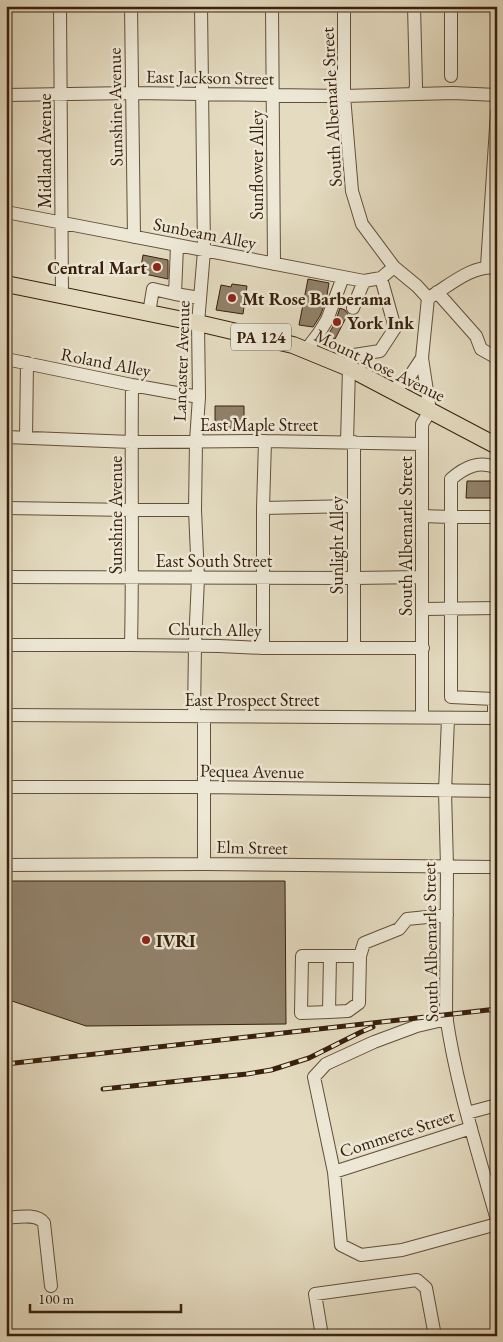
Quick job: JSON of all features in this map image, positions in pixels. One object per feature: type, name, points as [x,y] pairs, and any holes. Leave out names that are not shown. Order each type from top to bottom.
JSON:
[{"type":"main road","name":"Mount Rose Avenue","points":[[6,284],[293,344],[349,368],[497,446]]},
{"type":"street","name":"Midland Avenue","points":[[60,6],[62,296]]},
{"type":"street","name":"Sunshine Avenue","points":[[131,6],[134,237]]},
{"type":"street","name":"Lancaster Avenue","points":[[201,6],[204,251],[198,324],[199,397],[195,510],[198,578],[195,645],[204,787],[204,864]]},
{"type":"street","name":"Sunflower Alley","points":[[272,6],[274,264]]},
{"type":"street","name":"South Albemarle Street","points":[[344,6],[344,96],[352,191],[362,224],[394,267],[417,286],[433,295],[422,358],[430,411],[422,424],[422,718]]},
{"type":"street","points":[[414,6],[416,86],[414,94]]},
{"type":"street","points":[[451,6],[451,76]]},
{"type":"street","name":"East Jackson Street","points":[[6,95],[132,93],[344,96],[452,92],[497,95]]},
{"type":"street","points":[[497,112],[492,267],[458,278],[433,295],[476,336],[481,349],[497,358]]},
{"type":"street","name":"Sunbeam Alley","points":[[6,212],[364,281],[381,278]]},
{"type":"street","points":[[175,294],[177,246]]},
{"type":"street","points":[[349,368],[354,354],[380,351],[395,328],[381,278],[394,267]]},
{"type":"street","points":[[306,350],[327,320],[342,277]]},
{"type":"street","points":[[353,308],[364,281]]},
{"type":"street","points":[[148,313],[153,289],[200,298]]},
{"type":"street","name":"South Albemarle Street","points":[[391,391],[408,379],[422,358]]},
{"type":"street","name":"Roland Alley","points":[[6,359],[199,397]]},
{"type":"street","points":[[26,438],[27,363]]},
{"type":"street","name":"Sunlight Alley","points":[[349,368],[353,506],[354,647]]},
{"type":"street","name":"Sunshine Avenue","points":[[131,645],[133,578],[132,385]]},
{"type":"street","name":"East Maple Street","points":[[6,437],[132,442],[265,441],[422,444]]},
{"type":"street","points":[[263,648],[265,441]]},
{"type":"street","points":[[495,718],[495,698],[451,697],[451,479],[460,471],[472,466],[488,464],[497,468]]},
{"type":"street","points":[[263,508],[353,506]]},
{"type":"street","points":[[6,508],[195,510]]},
{"type":"street","points":[[422,516],[497,517]]},
{"type":"street","name":"East South Street","points":[[6,577],[422,577]]},
{"type":"street","points":[[422,608],[497,608]]},
{"type":"street","name":"Church Alley","points":[[6,646],[195,645],[263,648],[423,648]]},
{"type":"street","name":"East Prospect Street","points":[[6,715],[495,718]]},
{"type":"street","name":"South Albemarle Street","points":[[448,718],[445,791],[447,1019],[467,1113],[497,1220]]},
{"type":"street","name":"Pequea Avenue","points":[[6,787],[204,787],[497,791]]},
{"type":"street","name":"Elm Street","points":[[6,866],[204,864],[497,867]]},
{"type":"street","points":[[360,956],[302,956],[302,1013],[348,1011],[359,1003],[360,956],[364,943],[399,930],[407,919],[447,915]]},
{"type":"street","points":[[329,1012],[330,956]]},
{"type":"street","points":[[447,1019],[417,1026],[374,1042],[326,1064],[314,1077],[334,1172],[341,1244],[361,1255],[402,1250],[497,1224]]},
{"type":"street","name":"Commerce Street","points":[[467,1113],[497,1104]]},
{"type":"street","name":"Commerce Street","points":[[334,1172],[471,1128]]},
{"type":"street","points":[[6,1218],[36,1217],[44,1223],[51,1286]]},
{"type":"street","points":[[322,1336],[315,1294],[416,1280],[426,1288],[435,1336]]},
{"type":"building","name":"Central Mart","points":[[143,255],[168,260],[168,279],[140,273]]},
{"type":"building","points":[[308,279],[329,283],[326,301],[313,327],[299,325]]},
{"type":"building","name":"Mt Rose Barberama","points":[[232,284],[247,286],[243,314],[216,310],[221,285],[231,287]]},
{"type":"building","name":"York Ink","points":[[340,308],[348,314],[335,339],[328,335],[335,323]]},
{"type":"building","points":[[215,406],[244,406],[244,429],[215,429]]},
{"type":"building","points":[[467,481],[497,481],[497,498],[466,498]]},
{"type":"building","name":"IVRI","points":[[6,881],[285,881],[286,1024],[86,1026],[6,999]]},
{"type":"railway","points":[[6,1064],[497,1009]]},
{"type":"railway","points":[[103,1089],[271,1070],[309,1058],[373,1027]]},
{"type":"place","name":"Central Mart","points":[[157,267]]},
{"type":"place","name":"Mt Rose Barberama","points":[[232,298]]},
{"type":"place","name":"York Ink","points":[[337,322]]},
{"type":"place","name":"IVRI","points":[[146,940]]}]
